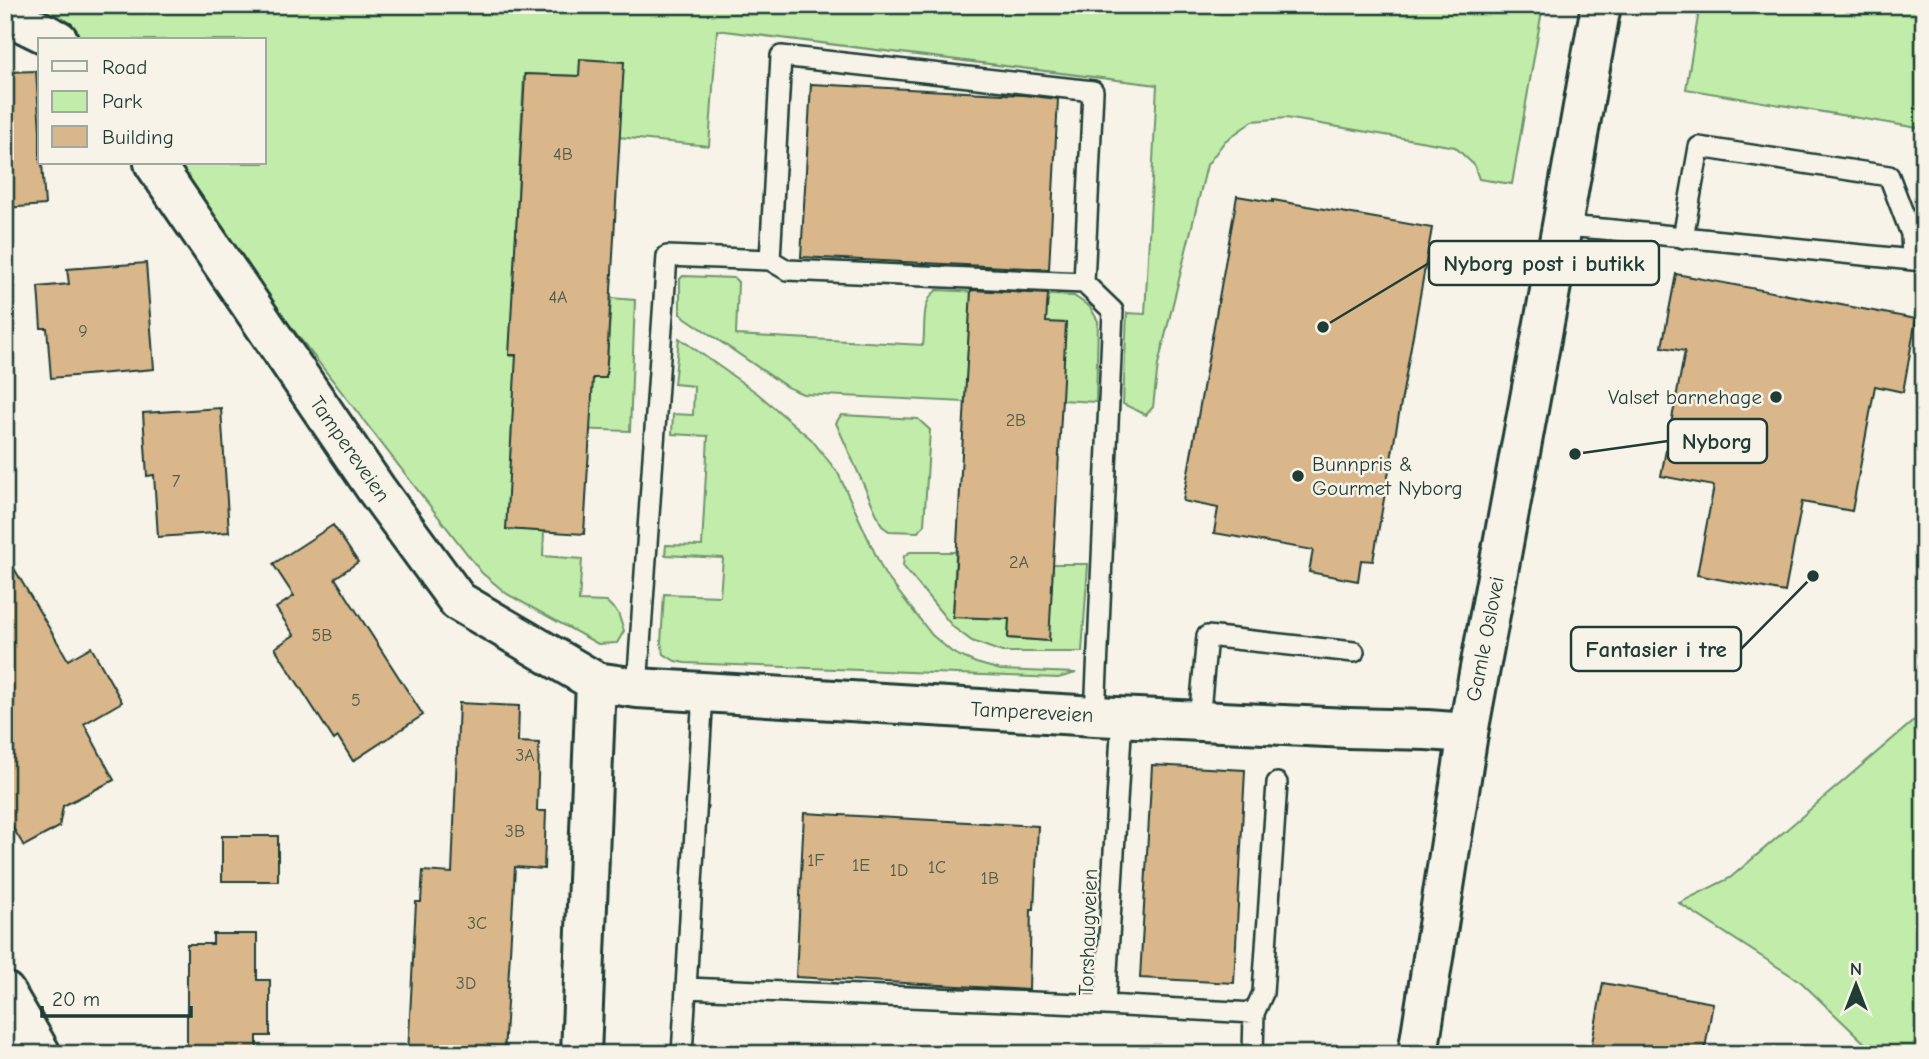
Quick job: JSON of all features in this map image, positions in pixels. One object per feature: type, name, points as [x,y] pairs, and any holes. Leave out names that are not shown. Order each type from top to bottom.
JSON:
[{"type":"street","name":"Gamle Oslovei","points":[[1418,1054],[1468,733],[1601,5]]},
{"type":"street","points":[[5,14],[54,38]]},
{"type":"street","name":"Tampereveien","points":[[155,164],[376,489],[458,601],[596,682],[637,688],[1109,716],[1468,733]]},
{"type":"street","points":[[582,1054],[596,682]]},
{"type":"street","points":[[5,992],[41,1054]]},
{"type":"lane","points":[[637,688],[667,256],[770,260],[787,270],[1084,283],[1093,91],[780,56],[770,260]]},
{"type":"lane","points":[[1562,226],[1603,229],[1683,238],[1918,260],[1889,176],[1699,147],[1683,238]]},
{"type":"lane","name":"Torshaugveien","points":[[1084,283],[1113,311],[1105,1005],[1254,1013]]},
{"type":"lane","points":[[1199,721],[1208,636],[1354,652]]},
{"type":"lane","points":[[682,1054],[703,692]]},
{"type":"lane","points":[[1253,1054],[1254,1013],[1263,993],[1277,783]]},
{"type":"lane","points":[[686,988],[1105,1005]]},
{"type":"green space","points":[[5,5],[1543,5],[1512,184],[1479,179],[1474,165],[1455,147],[1286,118],[1253,121],[1225,141],[1207,165],[1158,365],[1153,407],[1146,415],[1123,404],[1127,313],[1145,314],[1157,85],[717,30],[709,146],[618,137],[579,76],[524,74],[510,356],[564,358],[564,377],[606,378],[611,298],[635,300],[630,431],[512,427],[507,529],[544,531],[543,556],[582,559],[579,601],[607,602],[618,613],[624,631],[617,643],[598,644],[507,594],[482,573],[165,164],[266,164],[266,38],[55,38]]},
{"type":"green space","points":[[1700,5],[1924,5],[1924,129],[1686,89]]},
{"type":"green space","points":[[683,276],[734,278],[738,282],[736,335],[923,345],[926,308],[937,290],[1074,296],[1090,307],[1098,321],[1096,402],[1061,400],[1024,338],[969,335],[965,402],[803,394],[787,387],[680,314],[680,279]]},
{"type":"green space","points":[[679,338],[757,393],[811,439],[838,473],[884,573],[932,635],[953,653],[1001,670],[1076,673],[1058,678],[685,663],[675,661],[664,654],[661,643],[664,594],[720,596],[723,558],[665,555],[666,545],[702,546],[708,436],[672,434],[673,414],[693,415],[694,386],[674,384]]},
{"type":"green space","points":[[841,415],[918,419],[930,430],[924,525],[918,532],[889,531],[882,526],[836,423]]},
{"type":"green space","points":[[910,552],[956,552],[953,617],[1009,619],[1008,638],[1048,641],[1053,564],[1088,564],[1082,652],[1002,652],[972,641],[953,627],[903,566],[904,556]]},
{"type":"green space","points":[[1924,712],[1924,1054],[1876,1054],[1801,982],[1679,903],[1730,878]]},
{"type":"building","points":[[580,59],[624,62],[606,378],[593,378],[584,534],[506,529],[516,355],[509,355],[525,74],[579,76]]},
{"type":"building","points":[[36,71],[38,164],[42,164],[45,205],[5,208],[5,72]]},
{"type":"building","points":[[811,84],[1058,99],[1049,269],[801,257]]},
{"type":"building","points":[[1237,196],[1432,228],[1373,561],[1361,560],[1358,581],[1309,572],[1313,550],[1214,533],[1218,508],[1183,501]]},
{"type":"building","points":[[146,263],[154,369],[51,378],[47,328],[41,328],[38,287],[69,284],[67,269]]},
{"type":"building","points":[[1676,274],[1916,319],[1903,392],[1875,386],[1852,511],[1802,502],[1785,592],[1697,575],[1714,486],[1661,476],[1685,351],[1662,347]]},
{"type":"building","points":[[971,290],[1048,294],[1046,322],[1066,323],[1049,641],[1008,638],[1009,619],[953,617]]},
{"type":"building","points":[[221,408],[229,532],[158,537],[154,475],[147,476],[143,413]]},
{"type":"building","points":[[333,525],[358,562],[335,578],[423,715],[353,761],[338,737],[334,740],[275,648],[294,635],[276,608],[294,596],[273,564]]},
{"type":"building","points":[[5,553],[68,660],[91,647],[122,702],[84,724],[114,780],[63,806],[59,827],[24,846],[5,815]]},
{"type":"building","points":[[459,703],[519,706],[518,742],[539,743],[537,811],[546,811],[544,869],[515,867],[504,1054],[408,1054],[416,902],[421,902],[423,871],[452,873]]},
{"type":"building","points":[[1152,765],[1245,770],[1234,983],[1140,978]]},
{"type":"building","points":[[804,813],[1038,826],[1034,909],[1031,909],[1029,990],[796,977]]},
{"type":"building","points":[[222,836],[278,836],[278,881],[222,881]]},
{"type":"building","points":[[213,934],[257,934],[257,980],[270,980],[270,1036],[257,1036],[257,1054],[187,1054],[187,944],[213,944]]},
{"type":"building","points":[[1603,983],[1713,1003],[1704,1054],[1590,1054]]},
{"type":"place","name":"Nyborg post i butikk","points":[[1323,327]]},
{"type":"place","name":"Valset barnehage","points":[[1776,397]]},
{"type":"place","name":"Nyborg","points":[[1575,454]]},
{"type":"place","name":"Bunnpris & Gourmet Nyborg","points":[[1298,476]]},
{"type":"place","name":"Fantasier i tre","points":[[1813,576]]}]
